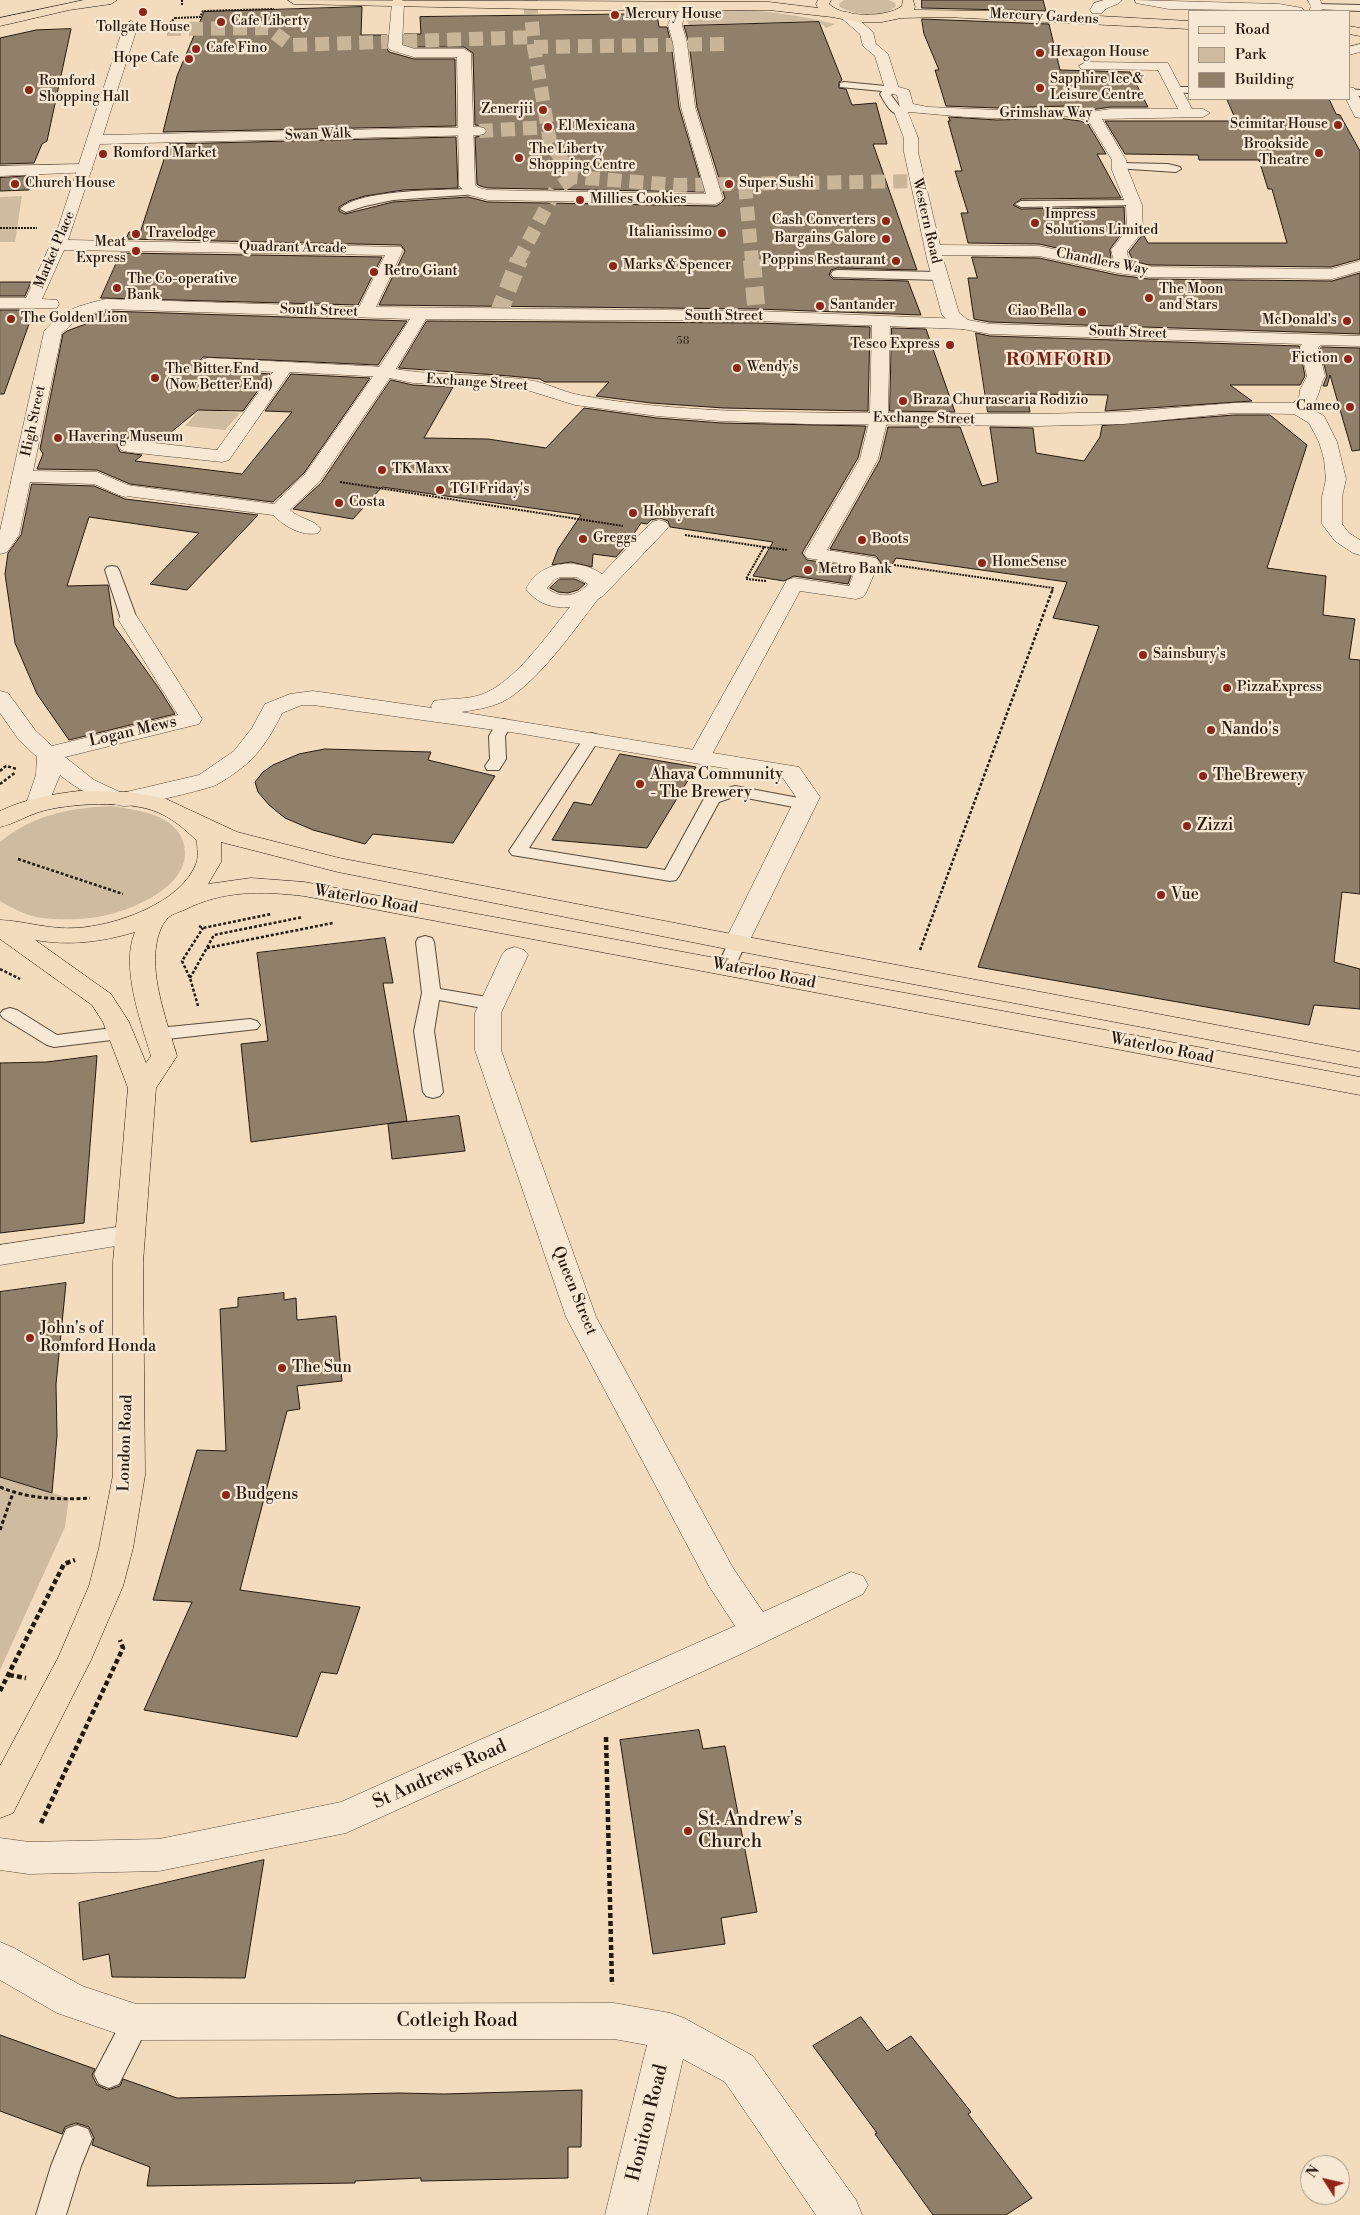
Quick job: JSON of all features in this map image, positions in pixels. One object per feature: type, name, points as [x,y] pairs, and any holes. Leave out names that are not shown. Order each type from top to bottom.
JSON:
[{"type":"main road","points":[[0,15],[59,0]]},
{"type":"main road","points":[[0,22],[68,6],[111,0]]},
{"type":"main road","points":[[294,0],[398,3],[769,6],[839,14]]},
{"type":"main road","points":[[602,0],[735,0]]},
{"type":"main road","points":[[825,0],[822,4],[825,8],[839,14]]},
{"type":"main road","points":[[891,20],[910,8],[905,0]]},
{"type":"main road","name":"Mercury Gardens","points":[[916,0],[1188,17]]},
{"type":"main road","name":"Mercury Gardens","points":[[839,14],[891,20],[938,13],[1188,25]]},
{"type":"main road","points":[[0,928],[75,936],[120,929],[164,911],[186,895],[209,864],[210,839],[185,818],[169,808],[152,802],[79,796],[38,804],[5,815]]},
{"type":"main road","name":"Waterloo Road","points":[[185,818],[229,837],[301,857],[737,943],[1360,1060]]},
{"type":"main road","name":"Waterloo Road","points":[[164,911],[187,898],[224,886],[279,885],[726,966],[1360,1086]]},
{"type":"main road","name":"London Road","points":[[142,1088],[164,1056],[145,984],[143,948],[144,939],[164,911]]},
{"type":"main road","name":"London Road","points":[[0,928],[102,1000],[116,1022],[142,1088],[130,1235],[127,1299],[129,1474],[116,1548],[106,1586],[74,1660],[0,1802]]},
{"type":"street","points":[[1097,10],[1099,6],[1116,0]]},
{"type":"street","points":[[1141,0],[1169,4],[1291,10]]},
{"type":"street","points":[[398,3],[395,47],[414,53],[464,53],[467,186],[474,192],[488,195],[715,199],[688,107],[680,43],[675,25],[678,15],[695,6]]},
{"type":"street","name":"Western Road","points":[[839,14],[866,32],[870,46],[886,50],[890,82],[904,93],[903,110],[911,138],[911,152],[939,276],[951,315],[963,324]]},
{"type":"street","name":"Market Place","points":[[32,304],[66,228],[131,25]]},
{"type":"street","points":[[1086,66],[1163,66],[1182,90],[1187,113]]},
{"type":"street","points":[[1350,94],[1360,114]]},
{"type":"street","name":"Grimshaw Way","points":[[903,110],[998,114],[1068,112],[1090,116],[1111,113],[1203,113]]},
{"type":"street","points":[[1090,116],[1095,119],[1119,160],[1120,168],[1134,203],[1135,231],[1118,250],[1119,259],[1122,264],[1132,270]]},
{"type":"street","name":"Swan Walk","points":[[94,140],[479,130]]},
{"type":"street","points":[[0,171],[85,169]]},
{"type":"street","name":"Quadrant Arcade","points":[[59,245],[395,250],[365,312]]},
{"type":"street","name":"Chandlers Way","points":[[933,250],[1039,251],[1132,270],[1166,272],[1318,275],[1340,273],[1360,266]]},
{"type":"street","points":[[0,303],[68,304],[87,308]]},
{"type":"street","name":"South Street","points":[[87,308],[106,304],[421,314],[757,316],[963,324],[990,329],[1360,341]]},
{"type":"street","name":"High Street","points":[[0,548],[9,535],[53,332],[66,317],[87,308]]},
{"type":"street","points":[[279,510],[312,478],[385,372],[421,314]]},
{"type":"street","points":[[700,756],[794,584],[856,593],[869,562],[814,554],[869,459],[879,418],[881,322]]},
{"type":"street","points":[[1315,341],[1309,347],[1316,376],[1309,390],[1308,400],[1298,409],[1317,420],[1334,459],[1336,479],[1332,497],[1332,524],[1342,537],[1360,549]]},
{"type":"street","name":"Exchange Street","points":[[209,363],[385,372],[413,378],[529,385],[575,400],[656,411],[808,418],[988,421],[1069,420],[1123,418],[1234,408],[1298,409]]},
{"type":"street","points":[[128,446],[222,456],[284,368]]},
{"type":"street","points":[[22,476],[97,478],[126,491],[279,510],[288,520],[311,528]]},
{"type":"street","points":[[401,709],[464,704],[494,698],[515,684],[589,597],[594,591],[599,584],[593,577],[571,571],[550,574],[538,582],[536,589],[549,598],[565,601],[589,596],[596,592],[669,530]]},
{"type":"street","name":"Logan Mews","points":[[48,755],[64,749],[191,719],[129,619]]},
{"type":"street","points":[[0,698],[27,735],[48,755],[86,785],[119,798],[176,789],[206,780],[242,756],[262,730],[273,709],[298,699],[312,698],[504,724],[790,772],[808,797],[737,943]]},
{"type":"street","points":[[38,804],[48,774],[48,755]]},
{"type":"street","name":"Queen Street","points":[[516,955],[488,1013],[488,1050],[581,1317],[721,1577],[757,1631]]},
{"type":"street","points":[[0,1255],[130,1235]]},
{"type":"street","name":"St Andrews Road","points":[[0,1854],[29,1858],[158,1855],[346,1816],[757,1631],[851,1585]]},
{"type":"street","name":"Cotleigh Road","points":[[0,1960],[71,2000],[136,2022],[614,2021],[670,2031],[739,2069],[841,2215]]},
{"type":"street","name":"Honiton Road","points":[[626,2215],[670,2031]]},
{"type":"lane","points":[[1315,6],[1360,8]]},
{"type":"lane","points":[[843,82],[890,82]]},
{"type":"lane","points":[[346,209],[360,202],[378,198],[474,192]]},
{"type":"lane","points":[[1021,204],[1134,203]]},
{"type":"lane","points":[[837,274],[939,276]]},
{"type":"lane","points":[[112,570],[129,619]]},
{"type":"lane","points":[[493,766],[498,759],[497,736],[504,724]]},
{"type":"lane","points":[[592,738],[518,851],[670,876],[712,799],[735,791],[804,804]]},
{"type":"lane","points":[[425,942],[431,993],[424,1031],[433,1092]]},
{"type":"lane","points":[[726,966],[737,943]]},
{"type":"lane","points":[[431,993],[493,1004]]},
{"type":"lane","points":[[10,1014],[54,1041],[120,1033]]},
{"type":"lane","points":[[158,1034],[250,1025]]},
{"type":"lane","points":[[108,2074],[136,2022]]},
{"type":"lane","points":[[52,2215],[66,2166],[77,2139]]},
{"type":"path","points":[[182,0],[182,6]]},
{"type":"path","points":[[170,23],[176,17]]},
{"type":"path","points":[[0,228],[66,228]]},
{"type":"path","points":[[312,478],[632,527]]},
{"type":"path","points":[[669,530],[814,554]]},
{"type":"path","points":[[764,547],[746,579],[794,584]]},
{"type":"path","points":[[869,562],[1053,588],[918,954]]},
{"type":"path","points":[[0,764],[18,770],[0,784]]},
{"type":"path","points":[[0,771],[6,766]]},
{"type":"path","points":[[18,859],[123,894]]},
{"type":"path","points":[[199,926],[203,928],[276,913]]},
{"type":"path","points":[[190,978],[214,935],[306,916]]},
{"type":"path","points":[[206,948],[340,921]]},
{"type":"path","points":[[199,1030],[197,999],[182,962],[203,928]]},
{"type":"path","points":[[0,1486],[13,1493],[61,1500],[126,1495]]},
{"type":"path","points":[[0,1530],[13,1493]]},
{"type":"path","points":[[0,1691],[64,1564],[73,1560]]},
{"type":"path","points":[[41,1823],[123,1648],[119,1639]]},
{"type":"path","points":[[9,1674],[22,1678]]},
{"type":"path","points":[[603,1732],[607,1739],[614,2021]]},
{"type":"green space","points":[[844,0],[889,0],[895,3],[896,6],[884,13],[860,14],[840,7],[839,4]]},
{"type":"green space","points":[[738,10],[787,14],[835,24],[826,28],[819,22],[689,26],[687,20],[701,11]]},
{"type":"green space","points":[[22,196],[15,242],[0,242],[0,197]]},
{"type":"green space","points":[[200,409],[240,413],[225,430],[185,426]]},
{"type":"green space","points":[[111,806],[153,815],[169,823],[178,831],[184,845],[185,859],[180,871],[172,882],[147,900],[120,912],[91,918],[50,919],[36,917],[20,912],[0,901],[0,842],[25,825],[39,819],[66,811]]},
{"type":"green space","points":[[0,1477],[69,1498],[65,1527],[0,1670]]},
{"type":"building","points":[[922,0],[1043,0],[1046,11],[922,8]]},
{"type":"building","points":[[362,7],[361,35],[387,35],[386,47],[389,52],[414,59],[455,59],[456,126],[163,132],[177,76],[204,12]]},
{"type":"building","points":[[657,14],[659,27],[667,27],[671,43],[679,107],[704,192],[488,188],[480,186],[477,184],[475,137],[484,136],[488,130],[484,126],[475,125],[473,53],[464,47],[415,47],[404,44],[404,34],[421,34],[420,17]]},
{"type":"building","points":[[922,19],[1049,24],[1060,70],[1130,72],[1148,107],[1111,107],[1090,110],[1068,106],[998,108],[946,106],[935,70],[939,70],[924,34]]},
{"type":"building","points":[[819,22],[842,80],[839,82],[839,88],[846,89],[852,105],[876,103],[887,144],[873,144],[917,270],[837,268],[831,270],[829,275],[833,279],[908,281],[921,315],[757,309],[379,305],[405,251],[401,245],[126,239],[129,232],[140,233],[169,144],[456,137],[458,188],[403,190],[365,196],[349,201],[339,207],[339,211],[345,214],[393,202],[468,197],[488,202],[716,206],[725,198],[697,107],[689,43],[684,26]]},
{"type":"building","name":"Romford Shopping Hall","points":[[71,29],[47,141],[42,144],[34,163],[0,164],[0,38],[36,30]]},
{"type":"building","points":[[1227,100],[1329,100],[1336,114],[1340,115],[1360,151],[1360,259],[1331,267],[1149,265],[1133,261],[1129,252],[1143,234],[1148,243],[1287,243],[1272,189],[1268,189],[1259,160],[1199,160],[1198,155],[1125,154],[1105,121],[1236,121]]},
{"type":"building","points":[[949,117],[997,120],[1058,118],[1088,124],[1106,154],[1097,154],[1121,198],[1021,199],[1013,205],[1021,209],[1124,207],[1125,229],[1110,249],[1111,260],[1039,244],[968,243],[961,213],[968,213],[955,171],[962,171],[948,121],[950,121]]},
{"type":"building","name":"Church House","points":[[31,176],[29,190],[0,191],[0,178]]},
{"type":"building","points":[[121,253],[382,257],[358,305],[101,298]]},
{"type":"building","points":[[972,257],[1039,258],[1117,275],[1149,279],[1332,281],[1360,273],[1360,334],[990,322],[974,319],[968,278],[977,278]]},
{"type":"building","points":[[0,282],[31,282],[25,296],[0,296]]},
{"type":"building","points":[[0,310],[34,310],[4,394],[0,394]]},
{"type":"building","points":[[106,311],[407,321],[378,365],[203,357],[198,363],[203,369],[270,374],[243,411],[198,410],[159,442],[128,438],[120,440],[117,445],[120,452],[142,455],[135,461],[242,474],[292,412],[265,411],[291,374],[370,378],[304,473],[273,502],[130,484],[97,470],[37,469],[43,454],[40,449],[63,334],[91,322],[94,315]]},
{"type":"building","points":[[427,321],[757,323],[870,327],[868,411],[724,408],[651,403],[596,396],[609,382],[545,382],[540,379],[510,376],[399,368]]},
{"type":"building","points":[[892,328],[926,329],[955,412],[890,411]]},
{"type":"building","points":[[976,333],[990,336],[1299,346],[1305,376],[1300,385],[1230,385],[1252,401],[1105,411],[1108,395],[1027,394],[1030,412],[988,412]]},
{"type":"building","points":[[1322,347],[1360,348],[1360,450],[1352,451],[1330,375],[1327,386],[1323,386],[1327,376],[1320,349]]},
{"type":"building","points":[[391,380],[413,385],[453,387],[424,438],[488,439],[546,448],[584,408],[657,418],[721,423],[866,426],[858,458],[802,553],[807,560],[854,567],[848,584],[794,576],[784,581],[753,576],[773,542],[670,527],[668,521],[660,518],[651,520],[647,524],[641,523],[616,557],[593,554],[592,567],[571,562],[552,565],[558,549],[581,515],[382,487],[353,519],[293,509],[321,483]]},
{"type":"building","name":"The Brewery","points":[[1234,415],[1270,415],[1307,445],[1267,568],[1326,576],[1323,615],[1355,619],[1349,659],[1360,660],[1360,894],[1342,892],[1334,962],[1360,969],[1360,1009],[1314,1005],[1309,1025],[978,967],[1099,626],[1053,618],[1067,582],[896,558],[886,575],[876,573],[881,563],[876,556],[830,549],[880,460],[888,427],[960,427],[982,486],[998,482],[990,427],[1033,428],[1036,453],[1084,461],[1100,437],[1102,426]]},
{"type":"building","points":[[32,484],[94,486],[125,499],[258,515],[187,590],[150,584],[199,533],[89,517],[67,586],[108,585],[114,626],[175,714],[69,740],[37,694],[15,643],[5,574],[8,553],[21,535]]},
{"type":"building","points":[[560,579],[575,579],[585,584],[578,590],[568,593],[558,592],[550,588]]},
{"type":"building","points":[[325,749],[431,752],[428,760],[495,776],[453,843],[373,834],[365,844],[313,830],[285,818],[269,805],[258,792],[255,782],[263,772],[273,765],[299,754]]},
{"type":"building","points":[[620,754],[696,767],[647,848],[552,840],[574,802],[591,805]]},
{"type":"building","points":[[385,938],[393,983],[383,983],[407,1121],[251,1142],[241,1044],[268,1041],[257,953]]},
{"type":"building","points":[[97,1056],[84,1223],[0,1233],[0,1063],[46,1062]]},
{"type":"building","points":[[459,1116],[465,1151],[392,1159],[388,1124]]},
{"type":"building","points":[[66,1283],[56,1384],[57,1436],[52,1493],[0,1477],[0,1292]]},
{"type":"building","points":[[284,1293],[284,1300],[296,1298],[297,1320],[336,1316],[342,1381],[297,1386],[300,1409],[287,1411],[240,1590],[360,1607],[337,1674],[321,1672],[297,1737],[144,1710],[192,1602],[153,1600],[197,1450],[226,1451],[220,1309],[238,1307],[238,1298]]},
{"type":"building","name":"St. Andrew's Church","points":[[699,1730],[703,1749],[725,1746],[757,1912],[721,1918],[725,1944],[653,1954],[620,1740]]},
{"type":"building","points":[[264,1860],[245,1978],[112,1977],[109,1954],[83,1960],[79,1903]]},
{"type":"building","points":[[861,2017],[887,2051],[911,2036],[971,2112],[968,2114],[1032,2198],[1006,2215],[933,2215],[875,2134],[877,2133],[813,2046]]},
{"type":"building","points":[[0,2035],[95,2069],[92,2075],[97,2085],[108,2090],[120,2086],[123,2079],[177,2098],[582,2090],[581,2147],[568,2147],[568,2178],[421,2181],[421,2178],[355,2181],[355,2183],[147,2186],[150,2167],[92,2145],[94,2138],[89,2127],[76,2123],[65,2127],[62,2134],[0,2111]]},
{"type":"tunnel","points":[[530,0],[534,47]]},
{"type":"tunnel","points":[[167,29],[268,28],[290,45],[533,37]]},
{"type":"tunnel","points":[[534,47],[725,44]]},
{"type":"tunnel","points":[[534,47],[547,127]]},
{"type":"tunnel","points":[[479,131],[547,127]]},
{"type":"tunnel","points":[[547,127],[550,142],[573,177]]},
{"type":"tunnel","points":[[518,261],[556,189],[573,177]]},
{"type":"tunnel","points":[[573,177],[677,185],[917,181]]},
{"type":"tunnel","points":[[745,185],[752,261]]},
{"type":"tunnel","points":[[498,315],[519,260]]},
{"type":"tunnel","points":[[752,260],[757,316]]},
{"type":"place","name":"Tollgate House","points":[[143,12]]},
{"type":"place","name":"Mercury House","points":[[615,15]]},
{"type":"place","name":"Cafe Liberty","points":[[221,22]]},
{"type":"place","name":"Cafe Fino","points":[[196,49]]},
{"type":"place","name":"Hexagon House","points":[[1040,53]]},
{"type":"place","name":"Hope Cafe","points":[[189,59]]},
{"type":"place","name":"Sapphire Ice & Leisure Centre","points":[[1040,88]]},
{"type":"place","name":"Romford Shopping Hall","points":[[29,90]]},
{"type":"place","name":"Zenerjii","points":[[543,110]]},
{"type":"place","name":"Scimitar House","points":[[1338,125]]},
{"type":"place","name":"El Mexicana","points":[[548,127]]},
{"type":"place","name":"Brookside Theatre","points":[[1319,153]]},
{"type":"place","name":"Romford Market","points":[[103,154]]},
{"type":"place","name":"The Liberty Shopping Centre","points":[[519,158]]},
{"type":"place","name":"Church House","points":[[15,184]]},
{"type":"place","name":"Super Sushi","points":[[729,184]]},
{"type":"place","name":"Millies Cookies","points":[[580,200]]},
{"type":"place","name":"Cash Converters","points":[[886,221]]},
{"type":"place","name":"Impress Solutions Limited","points":[[1035,223]]},
{"type":"place","name":"Italianissimo","points":[[722,233]]},
{"type":"place","name":"Travelodge","points":[[136,234]]},
{"type":"place","name":"Bargains Galore","points":[[886,239]]},
{"type":"place","name":"Meat Express","points":[[136,251]]},
{"type":"place","name":"Poppins Restaurant","points":[[896,261]]},
{"type":"place","name":"Marks & Spencer","points":[[613,266]]},
{"type":"place","name":"Retro Giant","points":[[374,272]]},
{"type":"place","name":"The Co-operative Bank","points":[[117,288]]},
{"type":"place","name":"The Moon and Stars","points":[[1149,298]]},
{"type":"place","name":"Santander","points":[[820,306]]},
{"type":"place","name":"Ciao Bella","points":[[1082,312]]},
{"type":"place","name":"The Golden Lion","points":[[11,319]]},
{"type":"place","name":"McDonald's","points":[[1347,321]]},
{"type":"place","name":"Tesco Express","points":[[950,345]]},
{"type":"place","name":"Fiction","points":[[1348,359]]},
{"type":"place","name":"Wendy's","points":[[737,368]]},
{"type":"place","name":"The Bitter End (Now Better End)","points":[[155,378]]},
{"type":"place","name":"Braza Churrascaria Rodizio","points":[[903,401]]},
{"type":"place","name":"Cameo","points":[[1350,407]]},
{"type":"place","name":"Havering Museum","points":[[58,438]]},
{"type":"place","name":"TK Maxx","points":[[382,470]]},
{"type":"place","name":"TGI Friday's","points":[[440,490]]},
{"type":"place","name":"Costa","points":[[339,503]]},
{"type":"place","name":"Hobbycraft","points":[[633,513]]},
{"type":"place","name":"Greggs","points":[[583,539]]},
{"type":"place","name":"Boots","points":[[862,540]]},
{"type":"place","name":"HomeSense","points":[[982,563]]},
{"type":"place","name":"Metro Bank","points":[[808,570]]},
{"type":"place","name":"Sainsbury's","points":[[1143,655]]},
{"type":"place","name":"PizzaExpress","points":[[1227,688]]},
{"type":"place","name":"Nando's","points":[[1211,730]]},
{"type":"place","name":"The Brewery","points":[[1203,776]]},
{"type":"place","name":"Ahava Community - The Brewery","points":[[640,784]]},
{"type":"place","name":"Zizzi","points":[[1187,826]]},
{"type":"place","name":"Vue","points":[[1161,895]]},
{"type":"place","name":"John's of Romford Honda","points":[[30,1338]]},
{"type":"place","name":"The Sun","points":[[282,1368]]},
{"type":"place","name":"Budgens","points":[[226,1495]]},
{"type":"place","name":"St. Andrew's Church","points":[[688,1831]]},
{"type":"district","name":"ROMFORD","points":[[1059,361]]}]
